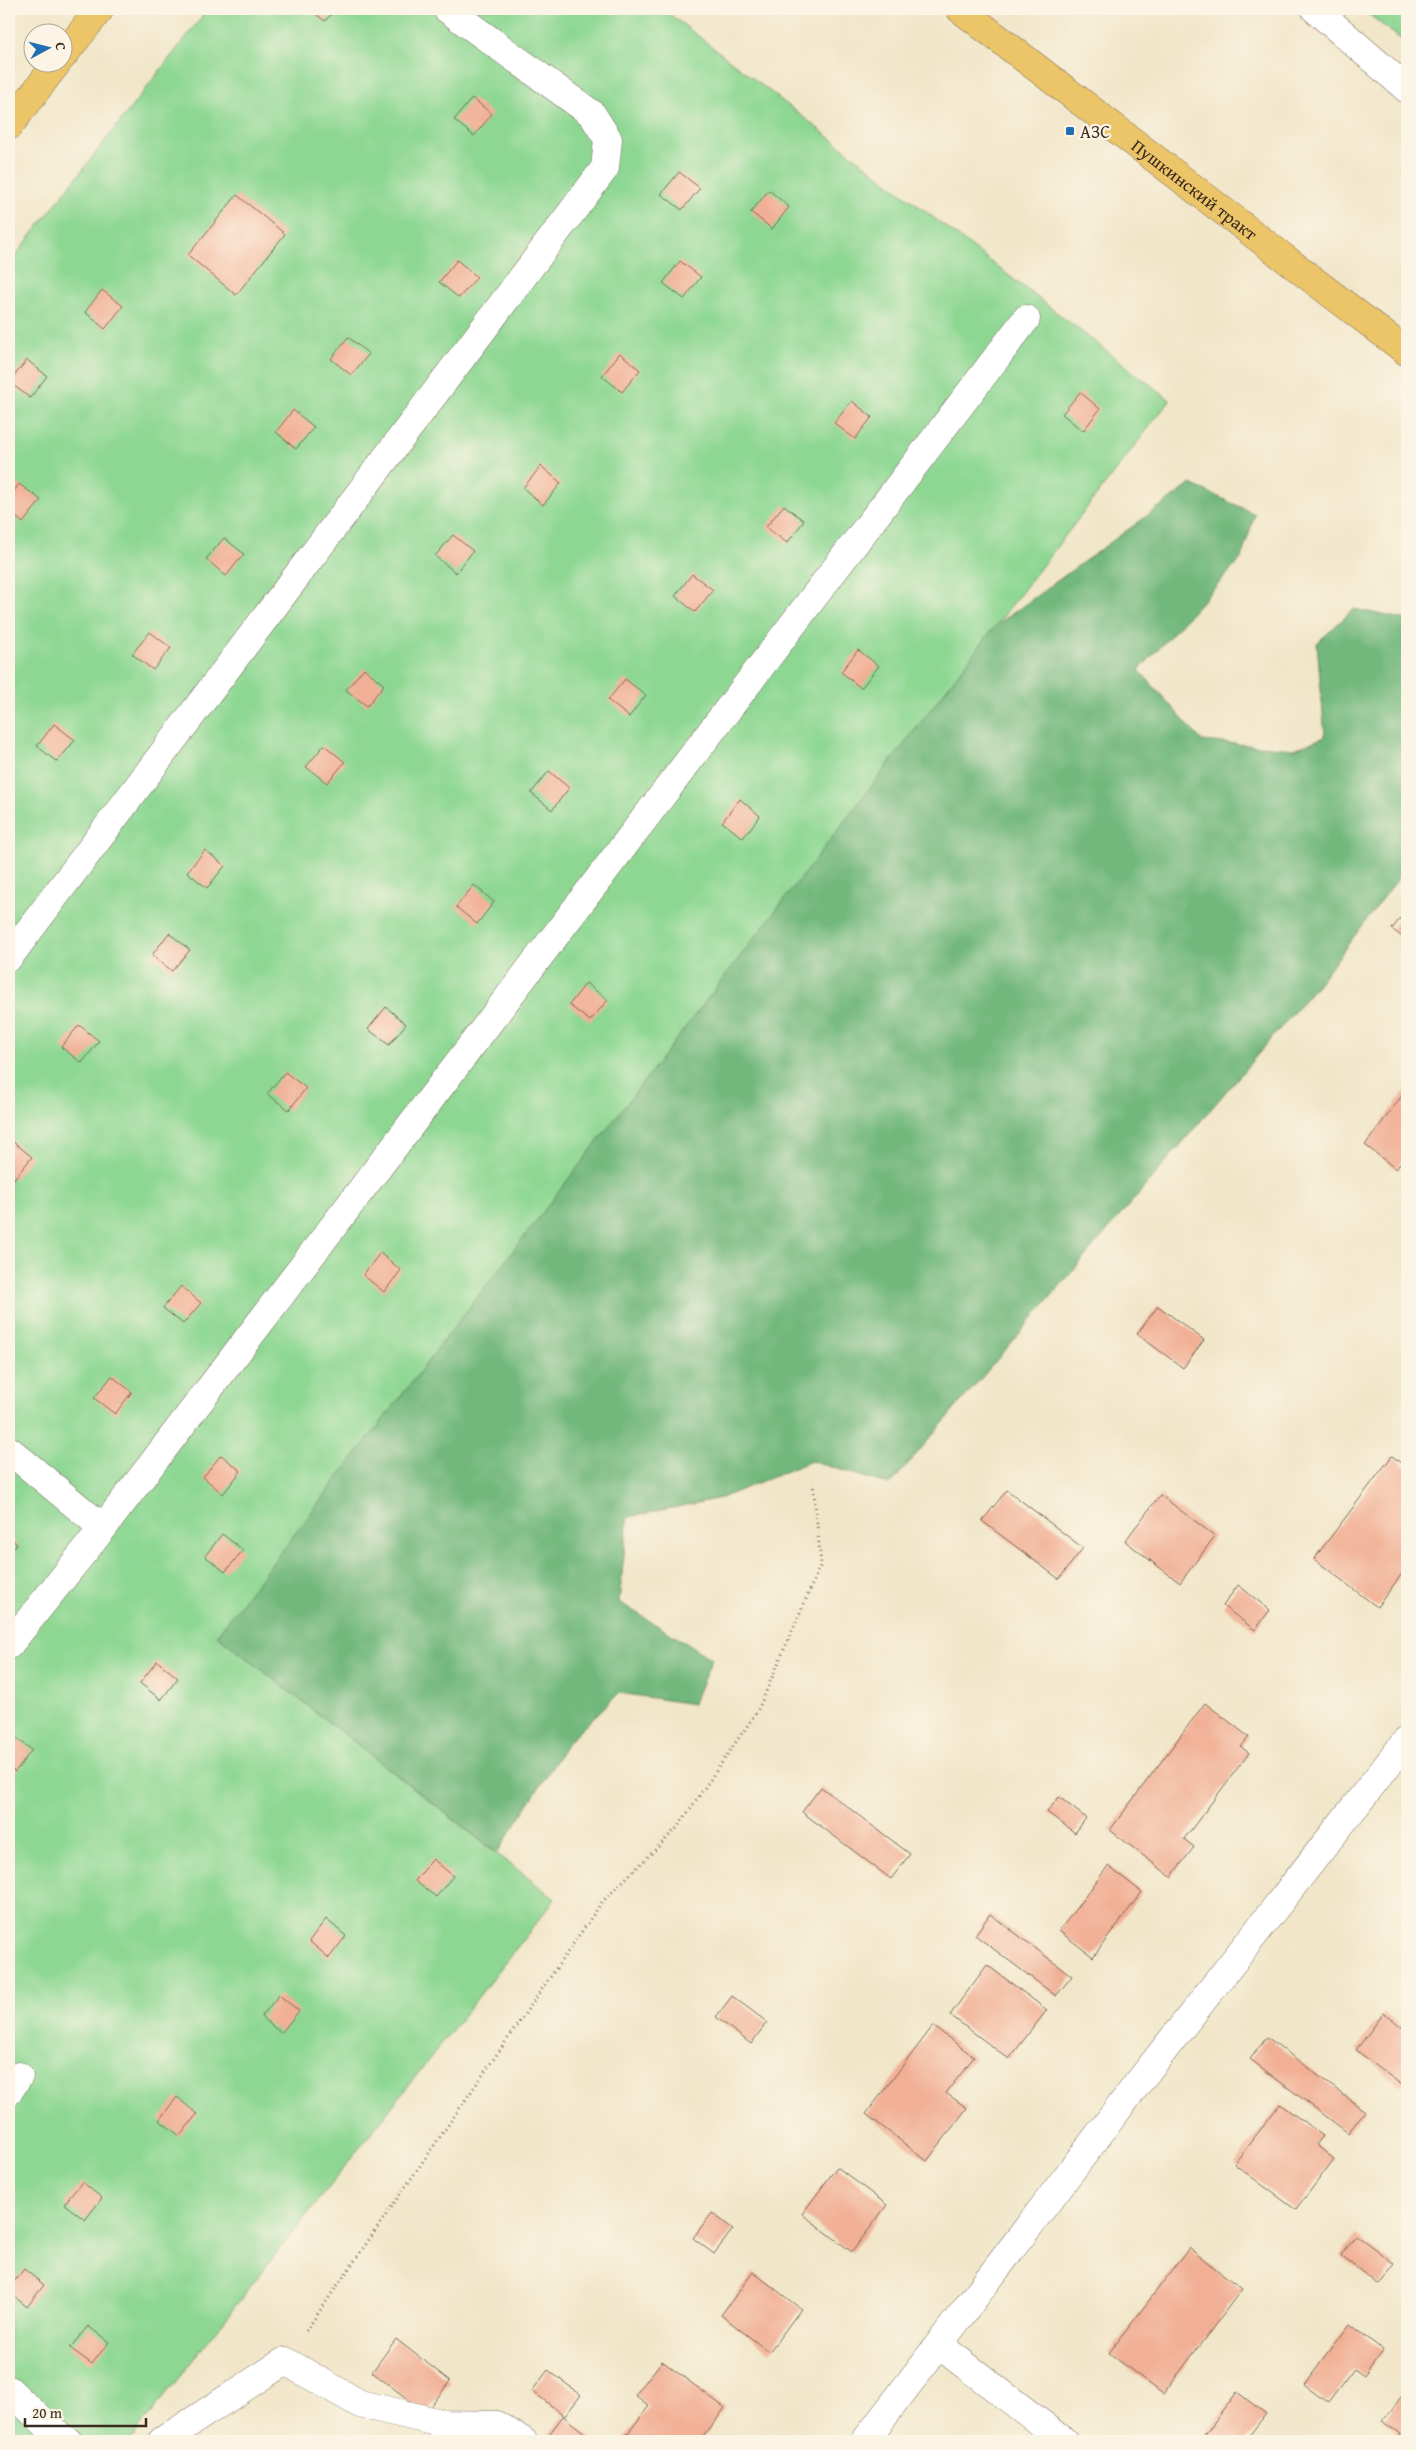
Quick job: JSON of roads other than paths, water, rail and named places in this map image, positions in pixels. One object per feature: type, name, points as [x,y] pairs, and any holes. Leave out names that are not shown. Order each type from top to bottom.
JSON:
[{"type":"main road","points":[[72,44],[100,9]]},
{"type":"main road","name":"Пушкинский тракт","points":[[960,9],[1407,352]]},
{"type":"main road","points":[[9,126],[50,72]]},
{"type":"lane","points":[[9,957],[605,168],[608,139],[592,114],[447,9]]},
{"type":"lane","points":[[1315,9],[1407,89]]},
{"type":"lane","points":[[9,1645],[103,1528],[1026,319]]},
{"type":"lane","points":[[9,1450],[103,1528]]},
{"type":"lane","points":[[865,2441],[1144,2075],[1407,1740]]},
{"type":"lane","points":[[939,2344],[1064,2441]]},
{"type":"lane","points":[[162,2441],[285,2361],[360,2404],[445,2424],[496,2425],[523,2441]]},
{"type":"lane","points":[[9,2390],[54,2432],[68,2441]]},
{"type":"place","name":"АЗС","points":[[1070,131]]}]
